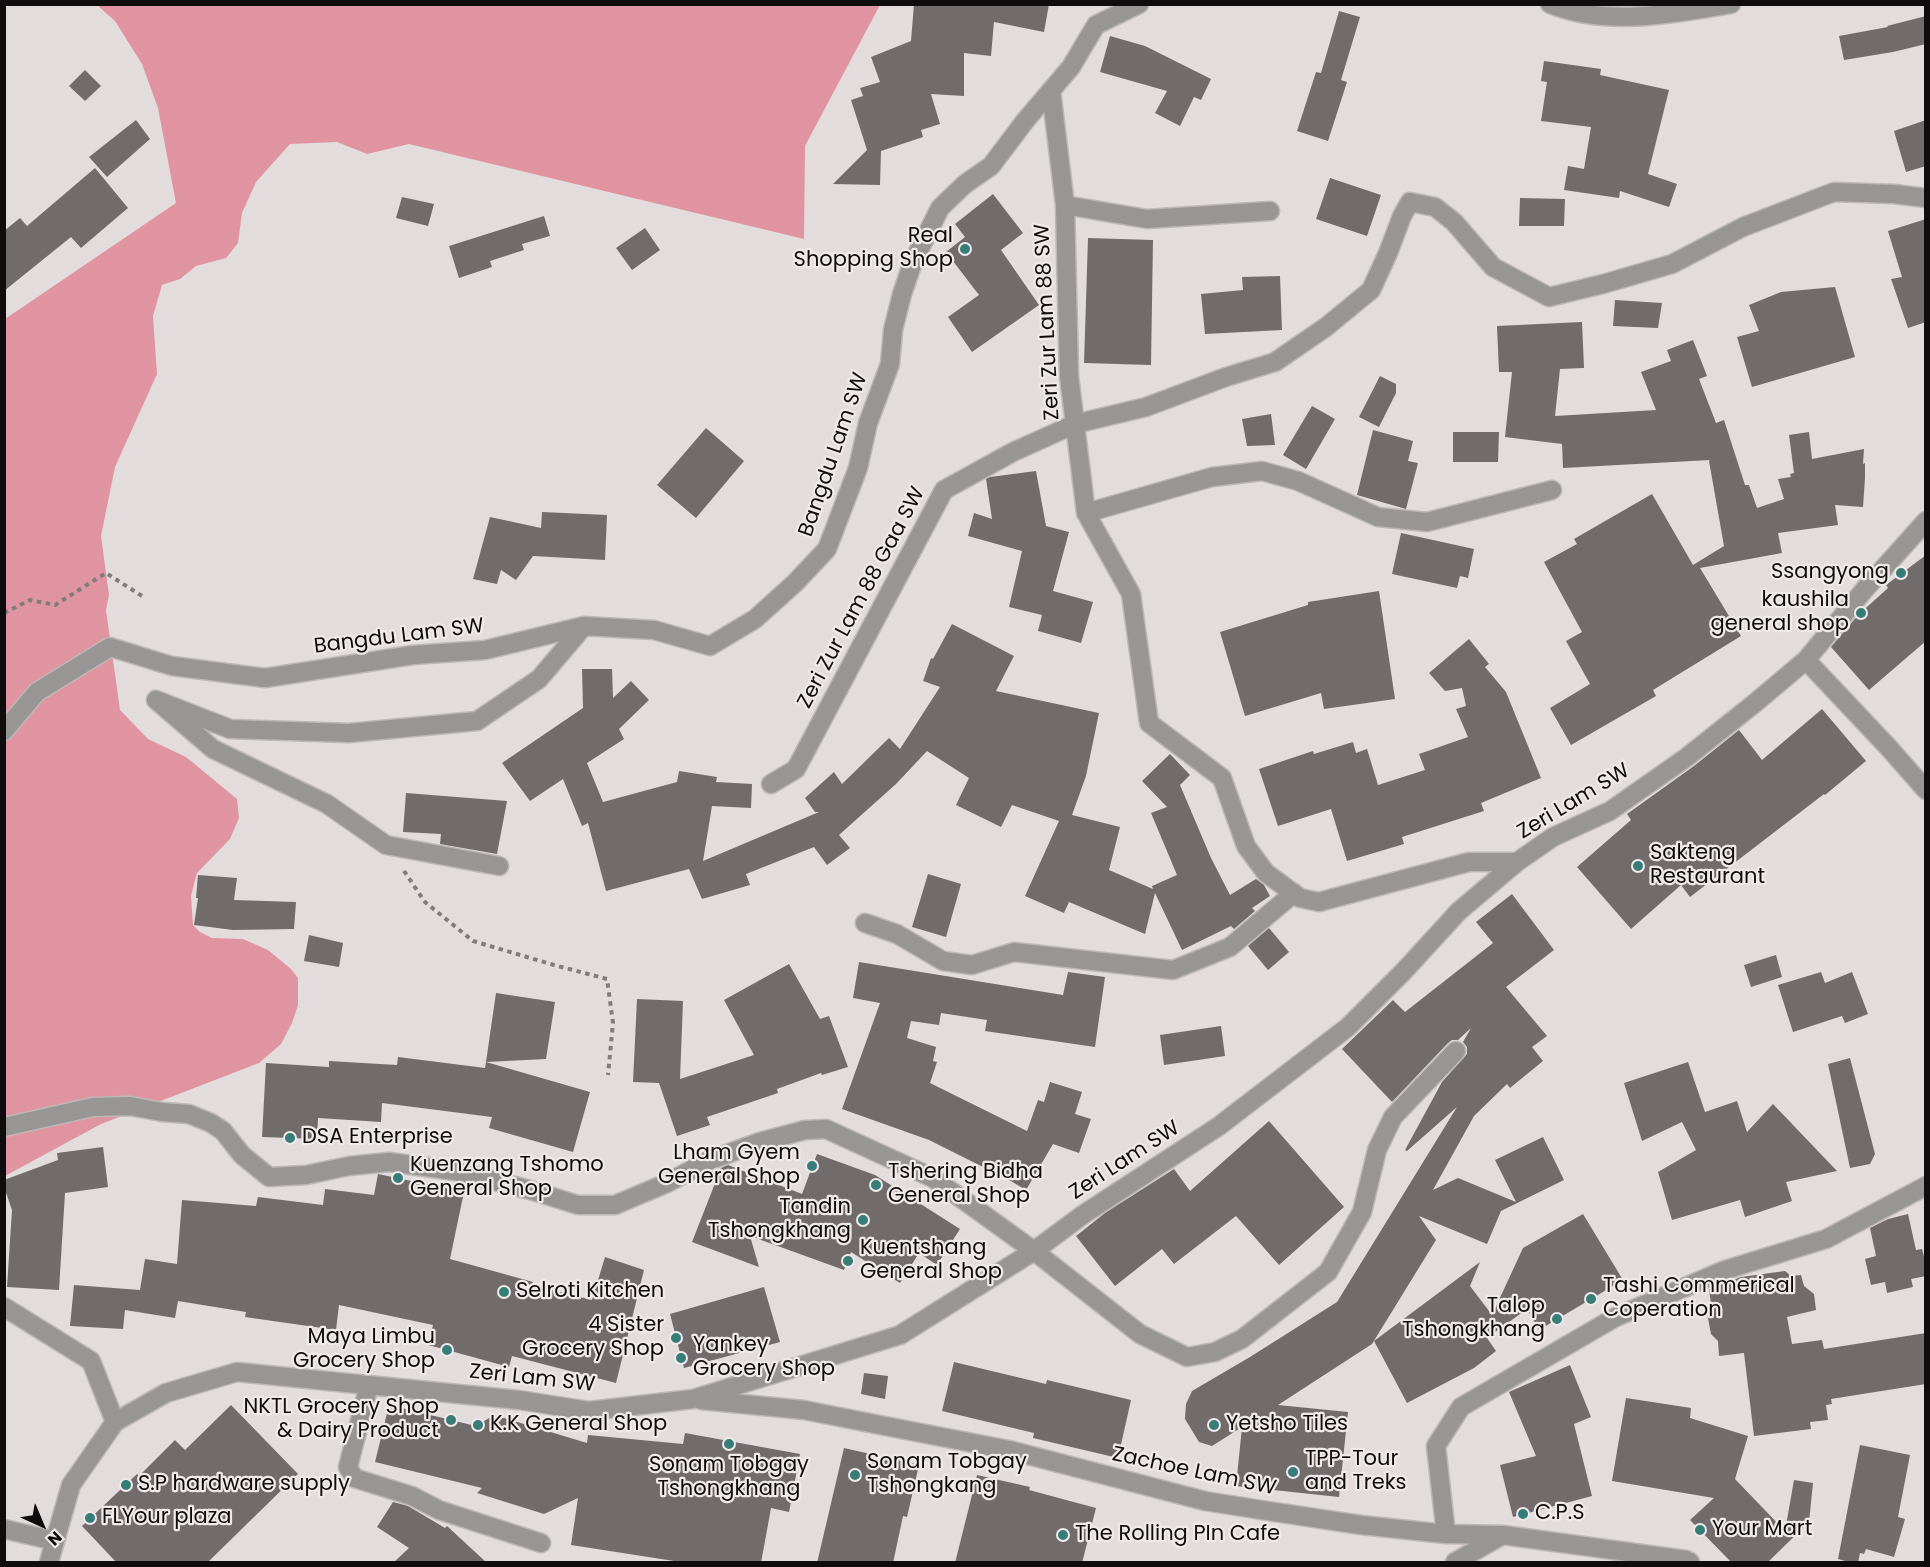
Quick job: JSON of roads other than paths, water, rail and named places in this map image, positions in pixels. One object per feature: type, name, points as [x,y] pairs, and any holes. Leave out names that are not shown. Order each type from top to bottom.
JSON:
[{"type":"street","name":"Bangdu Lam SW","points":[[4,731],[38,692],[110,647],[172,666],[265,678],[413,655],[484,650],[584,626],[654,630],[710,646],[755,619],[828,549],[858,468],[868,423],[890,364],[893,330],[913,262],[940,208],[965,184],[991,166],[1071,67],[1096,25],[1139,4]]},
{"type":"street","points":[[1550,4],[1564,10],[1591,15],[1623,17],[1658,15],[1731,4]]},
{"type":"street","name":"Zeri Zur Lam 88 SW","points":[[1051,91],[1065,205],[1069,376],[1086,513],[1131,594],[1149,723],[1222,778],[1246,846],[1266,873],[1300,898],[1319,902],[1469,862],[1517,862]]},
{"type":"street","name":"Zeri Zur Lam 88 Gaa SW","points":[[771,784],[796,768],[944,490],[1013,452],[1075,424],[1146,407],[1226,377],[1275,362],[1326,327],[1371,290],[1410,202],[1435,207],[1454,222],[1493,267],[1549,297],[1672,264],[1743,227],[1834,192],[1894,194],[1926,198]]},
{"type":"street","points":[[1065,205],[1147,219],[1270,212]]},
{"type":"street","points":[[1086,513],[1212,477],[1262,471],[1298,481],[1378,517],[1427,522],[1552,490]]},
{"type":"street","name":"Zeri Lam SW","points":[[49,1563],[71,1485],[115,1422],[166,1393],[237,1372],[519,1400],[589,1411],[693,1399],[900,1335],[1034,1251],[1084,1214],[1219,1126],[1348,1027],[1459,911],[1517,862],[1552,837],[1610,812],[1687,757],[1806,660],[1926,521]]},
{"type":"street","points":[[499,866],[386,845],[327,804],[213,749],[156,700],[230,729],[349,733],[477,721],[538,679],[584,626]]},
{"type":"street","points":[[1806,660],[1926,790]]},
{"type":"street","points":[[865,922],[897,934],[943,961],[972,965],[1014,952],[1173,970],[1230,947],[1294,893]]},
{"type":"street","points":[[4,1127],[93,1107],[130,1106],[189,1114],[223,1131],[242,1155],[269,1177],[306,1175],[349,1166],[389,1162],[455,1171],[578,1205],[615,1205],[667,1183],[710,1160],[760,1142],[805,1130],[826,1129],[933,1178],[1034,1251],[1140,1334],[1187,1357],[1215,1352],[1242,1339],[1328,1272],[1362,1212],[1377,1150],[1393,1117],[1456,1051]]},
{"type":"street","points":[[1446,1534],[1436,1446],[1461,1407],[1616,1317],[1725,1270],[1826,1239],[1926,1186]]},
{"type":"street","points":[[4,1307],[91,1361],[115,1422]]},
{"type":"street","points":[[369,1385],[348,1467],[354,1478],[412,1496],[440,1510],[541,1543]]},
{"type":"street","name":"Zachoe Lam SW","points":[[693,1399],[804,1410],[1009,1450],[1205,1501],[1360,1525],[1446,1534],[1503,1535],[1686,1560],[1690,1563]]},
{"type":"street","points":[[4,1528],[55,1541]]},
{"type":"street","points":[[1455,1563],[1503,1535]]},
{"type":"place","name":"Real Shopping Shop","points":[[965,249]]},
{"type":"place","name":"Ssangyong","points":[[1901,573]]},
{"type":"place","name":"kaushila general shop","points":[[1861,613]]},
{"type":"place","name":"Sakteng Restaurant","points":[[1638,866]]},
{"type":"place","name":"DSA Enterprise","points":[[290,1138]]},
{"type":"place","name":"Lham Gyem General Shop","points":[[812,1166]]},
{"type":"place","name":"Kuenzang Tshomo General Shop","points":[[398,1178]]},
{"type":"place","name":"Tshering Bidha General Shop","points":[[876,1185]]},
{"type":"place","name":"Tandin Tshongkhang","points":[[863,1220]]},
{"type":"place","name":"Kuentshang General Shop","points":[[848,1261]]},
{"type":"place","name":"Selroti Kitchen","points":[[504,1292]]},
{"type":"place","name":"Tashi Commerical Coperation","points":[[1591,1299]]},
{"type":"place","name":"Talop Tshongkhang","points":[[1557,1319]]},
{"type":"place","name":"4 Sister Grocery Shop","points":[[676,1338]]},
{"type":"place","name":"Maya Limbu Grocery Shop","points":[[447,1350]]},
{"type":"place","name":"Yankey Grocery Shop","points":[[681,1358]]},
{"type":"place","name":"NKTL Grocery Shop & Dairy Product","points":[[451,1420]]},
{"type":"place","name":"K.K General Shop","points":[[478,1425]]},
{"type":"place","name":"Yetsho Tiles","points":[[1214,1425]]},
{"type":"place","name":"Sonam Tobgay Tshongkhang","points":[[729,1444]]},
{"type":"place","name":"TPP-Tour and Treks","points":[[1293,1472]]},
{"type":"place","name":"Sonam Tobgay Tshongkang","points":[[855,1475]]},
{"type":"place","name":"S.P hardware supply","points":[[126,1485]]},
{"type":"place","name":"C.P.S","points":[[1523,1514]]},
{"type":"place","name":"FLYour plaza","points":[[90,1518]]},
{"type":"place","name":"Your Mart","points":[[1700,1530]]},
{"type":"place","name":"The Rolling PIn Cafe","points":[[1063,1535]]}]
